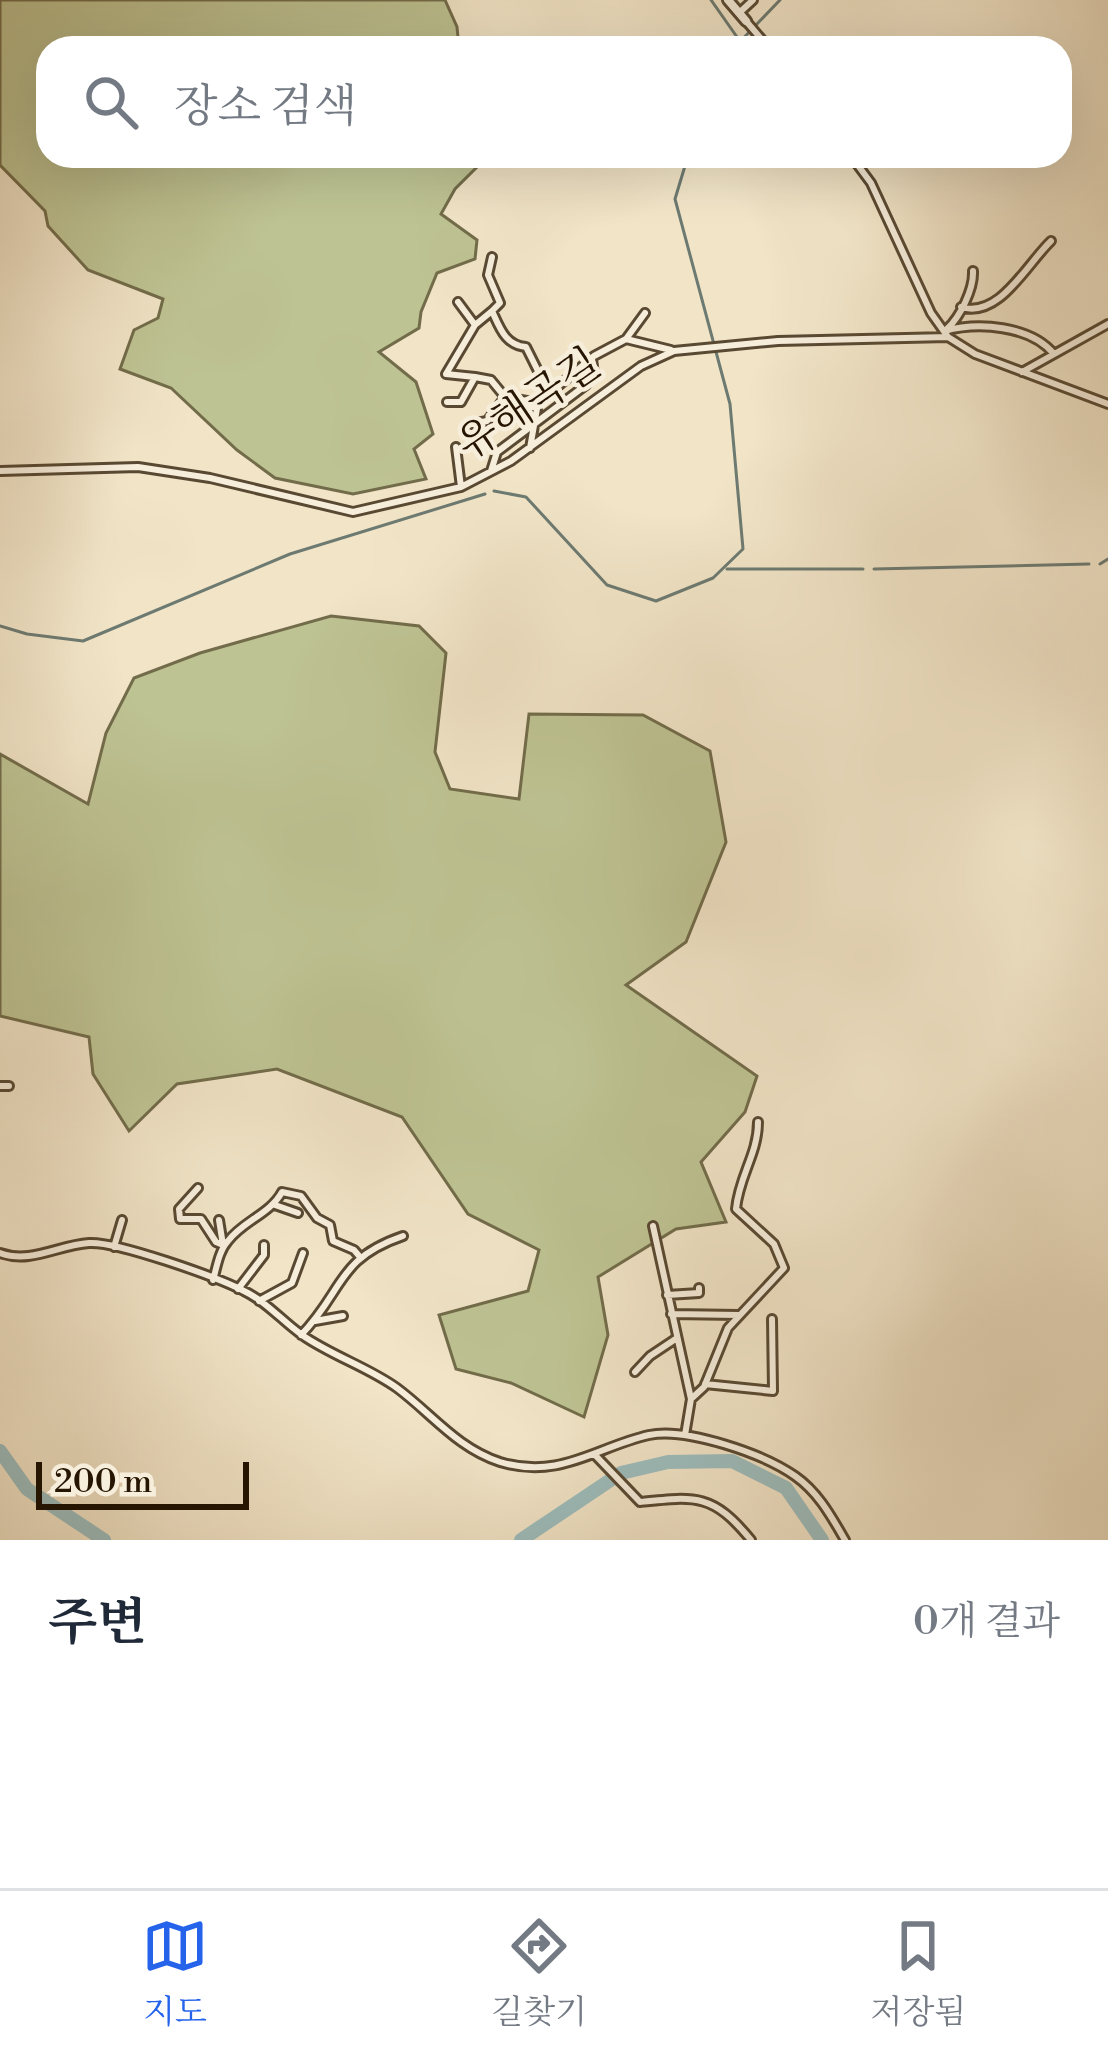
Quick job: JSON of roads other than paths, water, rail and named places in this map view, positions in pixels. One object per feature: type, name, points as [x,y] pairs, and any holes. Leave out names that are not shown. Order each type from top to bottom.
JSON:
[{"type":"street","points":[[728,0],[760,36]]},
{"type":"street","points":[[743,17],[753,0]]},
{"type":"street","points":[[860,168],[931,313],[946,334],[975,354],[1108,404]]},
{"type":"street","points":[[961,307],[977,311],[998,302],[1051,241]]},
{"type":"street","points":[[492,257],[490,284],[500,303],[475,325],[446,374],[491,380],[505,397],[538,403]]},
{"type":"street","points":[[946,334],[974,282],[973,271]]},
{"type":"street","points":[[458,302],[475,325]]},
{"type":"street","points":[[492,311],[503,336],[516,346],[526,346],[548,392]]},
{"type":"street","points":[[514,418],[592,358],[626,339],[645,313]]},
{"type":"street","points":[[1022,372],[1108,324]]},
{"type":"street","name":"유해곡길","points":[[0,471],[138,467],[210,478],[353,512],[461,487],[530,448],[641,366],[674,351],[946,334],[977,326],[1034,337],[1054,354]]},
{"type":"street","points":[[626,339],[674,351]]},
{"type":"street","points":[[491,471],[497,452],[586,385],[594,374],[592,358]]},
{"type":"street","points":[[448,402],[461,402],[475,377]]},
{"type":"street","points":[[472,424],[487,421],[505,397]]},
{"type":"street","points":[[530,448],[538,403]]},
{"type":"street","points":[[456,448],[461,487]]},
{"type":"street","points":[[691,1399],[705,1384],[724,1337],[739,1315],[784,1268],[774,1244],[736,1209],[741,1176],[758,1144],[758,1122]]},
{"type":"street","points":[[199,1188],[179,1209],[180,1220],[201,1220],[223,1245]]},
{"type":"street","points":[[223,1245],[275,1205],[282,1192],[301,1196],[317,1218],[330,1225],[332,1241],[361,1257]]},
{"type":"street","points":[[275,1205],[298,1213]]},
{"type":"street","points":[[113,1246],[122,1220]]},
{"type":"street","points":[[213,1280],[223,1245],[219,1220]]},
{"type":"street","points":[[653,1226],[691,1399],[685,1435]]},
{"type":"street","points":[[302,1335],[338,1281],[361,1257],[376,1245],[404,1236]]},
{"type":"street","points":[[0,1252],[47,1254],[92,1242],[238,1288],[302,1335],[400,1390],[457,1442],[495,1461],[539,1466],[596,1456],[651,1434],[685,1435],[734,1448],[795,1475],[822,1501],[845,1540]]},
{"type":"street","points":[[238,1288],[264,1255],[264,1245]]},
{"type":"street","points":[[260,1300],[292,1283],[303,1253]]},
{"type":"street","points":[[667,1295],[699,1293],[700,1288]]},
{"type":"street","points":[[671,1314],[739,1315]]},
{"type":"street","points":[[315,1321],[343,1316]]},
{"type":"street","points":[[705,1384],[773,1391],[772,1319]]},
{"type":"street","points":[[635,1372],[677,1338]]},
{"type":"street","points":[[596,1456],[640,1502],[699,1500],[724,1509],[751,1540]]},
{"type":"waterway","points":[[711,0],[736,36]]},
{"type":"waterway","points":[[746,36],[780,0]]},
{"type":"waterway","points":[[494,491],[526,497],[607,585],[656,601],[713,578],[743,549],[730,404],[675,199],[684,168]]},
{"type":"waterway","points":[[0,626],[83,641],[290,554],[485,494]]},
{"type":"waterway","points":[[1100,564],[1108,559]]},
{"type":"waterway","points":[[874,569],[1089,564]]},
{"type":"waterway","points":[[727,569],[863,569]]},
{"type":"waterway","points":[[0,1451],[27,1489],[104,1540]]},
{"type":"waterway","points":[[521,1540],[621,1473],[668,1462],[732,1461],[786,1488],[822,1540]]}]
